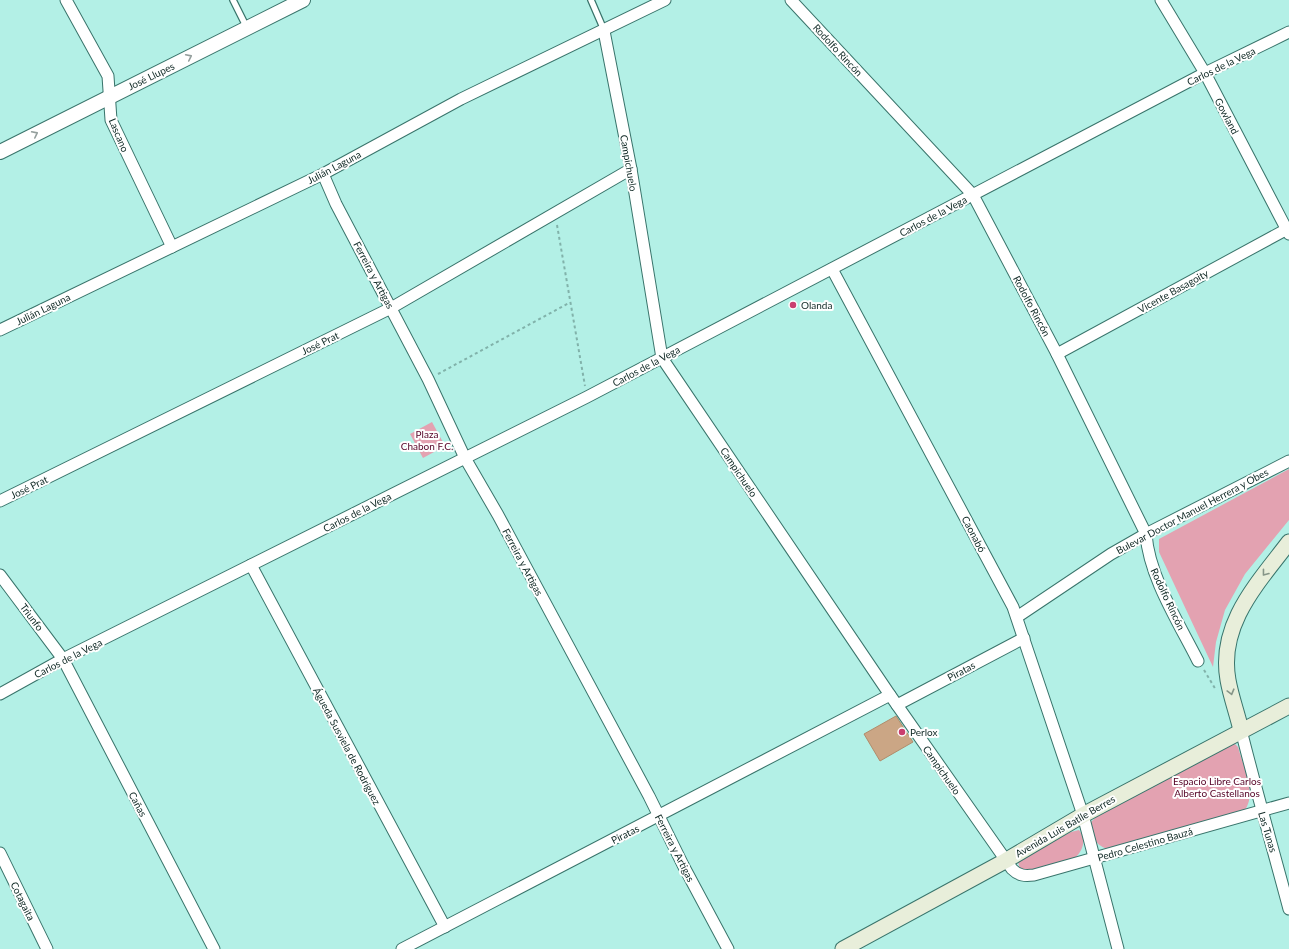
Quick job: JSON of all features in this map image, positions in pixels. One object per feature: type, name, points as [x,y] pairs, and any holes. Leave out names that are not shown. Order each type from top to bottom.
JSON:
[{"type":"main road","points":[[1241,730],[1228,679],[1227,658],[1229,635],[1246,598],[1289,542]]},
{"type":"main road","name":"Avenida Luis Batlle Berres","points":[[843,949],[1005,861],[1083,815],[1241,730],[1289,706]]},
{"type":"street","name":"Lascano","points":[[66,0],[108,76],[111,120],[172,247]]},
{"type":"street","name":"José Llupes","points":[[0,152],[303,0]]},
{"type":"street","name":"Julián Laguna","points":[[0,330],[323,174],[461,99],[666,0]]},
{"type":"street","name":"Rodolfo Rincón","points":[[791,0],[973,195],[1057,354],[1146,534],[1149,557],[1168,601],[1198,661]]},
{"type":"street","name":"Gowland","points":[[1161,0],[1205,73],[1288,230]]},
{"type":"street","name":"Campichuelo","points":[[604,31],[631,169],[662,358],[890,695],[1005,861]]},
{"type":"street","name":"Carlos de la Vega","points":[[0,694],[63,659],[587,397],[1205,73],[1289,32]]},
{"type":"street","name":"José Prat","points":[[0,501],[391,308],[631,169]]},
{"type":"street","name":"Ferreira y Artigas","points":[[323,174],[336,204],[428,379],[465,458],[498,515],[659,816],[728,949]]},
{"type":"street","name":"Vicente Basagoity","points":[[1057,354],[1288,230]]},
{"type":"street","name":"Caonabó","points":[[832,268],[1017,617],[1083,815]]},
{"type":"street","name":"Bulevar Doctor Manuel Herrera y Obes","points":[[1017,617],[1099,562],[1146,534],[1289,460]]},
{"type":"street","name":"Águeda Susviela de Rodríguez","points":[[251,565],[444,927]]},
{"type":"street","name":"Triunfo","points":[[0,575],[63,659]]},
{"type":"street","name":"Piratas","points":[[897,705],[1024,638]]},
{"type":"street","name":"Cañas","points":[[63,659],[214,949]]},
{"type":"street","name":"Piratas","points":[[402,949],[890,695]]},
{"type":"street","name":"Las Tunas","points":[[1241,730],[1261,811],[1267,827],[1289,909]]},
{"type":"street","name":"Pedro Celestino Bauzá","points":[[1005,861],[1017,874],[1026,876],[1094,859],[1289,803]]},
{"type":"street","points":[[1083,815],[1118,949]]},
{"type":"street","name":"Cotagaita","points":[[0,853],[47,949]]},
{"type":"lane","points":[[233,0],[247,28]]},
{"type":"lane","points":[[591,0],[604,31]]},
{"type":"path","points":[[555,213],[569,303],[587,397]]},
{"type":"path","points":[[428,379],[569,303]]},
{"type":"green space","name":"Plaza Chabon F.C.","points":[[432,422],[445,446],[423,458],[410,434]]},
{"type":"green space","points":[[1289,469],[1289,520],[1245,574],[1225,610],[1216,642],[1213,667],[1159,552],[1159,539]]},
{"type":"green space","name":"Espacio Libre Carlos Alberto Castellanos","points":[[1234,743],[1238,747],[1250,788],[1248,804],[1244,811],[1107,849],[1096,842],[1089,824],[1096,817]]},
{"type":"green space","points":[[1079,830],[1083,838],[1083,845],[1082,849],[1074,859],[1048,868],[1033,871],[1026,871],[1020,868],[1018,862],[1020,858],[1071,832]]},
{"type":"building","points":[[896,716],[913,742],[880,761],[864,734]]},
{"type":"place","name":"Olanda","points":[[793,305]]},
{"type":"place","name":"Perlox","points":[[902,732]]}]
